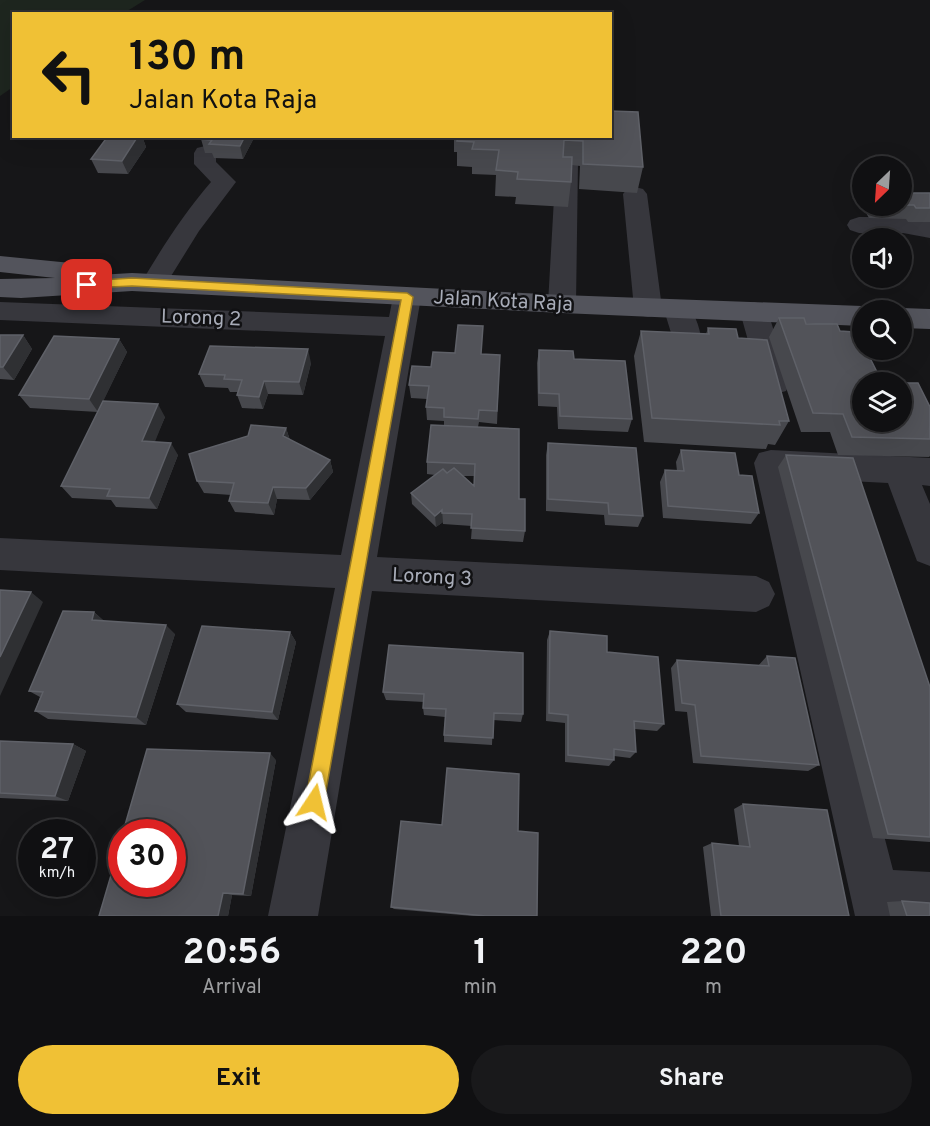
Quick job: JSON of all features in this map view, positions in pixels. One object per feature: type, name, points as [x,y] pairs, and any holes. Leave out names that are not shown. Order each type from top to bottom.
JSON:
[{"type":"main road","points":[[0,264],[34,266],[143,283]]},
{"type":"main road","name":"Jalan Kota Raja","points":[[0,288],[143,283],[404,312],[562,304],[852,316]]},
{"type":"main road","points":[[912,318],[930,319]]},
{"type":"street","points":[[562,304],[565,166],[572,152]]},
{"type":"street","points":[[143,283],[180,239],[204,204],[224,182],[204,164],[205,153]]},
{"type":"street","points":[[635,194],[648,308]]},
{"type":"street","points":[[859,225],[903,225],[930,230]]},
{"type":"street","points":[[644,366],[676,368],[685,363],[690,352],[678,310]]},
{"type":"street","name":"Lorong 2","points":[[0,312],[404,312]]},
{"type":"street","points":[[293,916],[404,312]]},
{"type":"street","points":[[754,312],[778,394],[776,400],[769,404]]},
{"type":"street","points":[[930,550],[915,471],[771,463],[877,904],[930,896]]},
{"type":"street","name":"Lorong 3","points":[[0,554],[756,594]]},
{"type":"shaded area","points":[[0,0],[145,0],[126,12],[12,12],[12,88],[0,96]]},
{"type":"building","points":[[612,111],[638,112],[643,167],[583,164],[583,141],[564,140],[563,157],[572,157],[571,182],[517,179],[518,172],[496,170],[499,150],[472,149],[474,142],[457,141],[458,138],[612,138]]},
{"type":"building","points":[[107,138],[137,138],[122,161],[91,159]]},
{"type":"building","points":[[244,138],[240,146],[209,144],[212,140],[201,139]]},
{"type":"building","points":[[912,193],[930,193],[930,208],[916,208],[912,205]]},
{"type":"building","points":[[779,318],[804,318],[806,324],[837,324],[840,331],[852,332],[852,360],[871,360],[877,372],[852,372],[852,432],[912,432],[912,383],[918,383],[930,407],[930,439],[852,437],[843,414],[813,413]]},
{"type":"building","points":[[458,325],[483,326],[481,354],[500,355],[497,411],[479,410],[478,419],[444,417],[444,408],[426,407],[429,386],[409,385],[412,366],[431,367],[433,352],[455,353]]},
{"type":"building","points":[[708,328],[736,329],[738,338],[767,340],[789,421],[779,421],[780,425],[652,418],[641,331],[709,334]]},
{"type":"building","points":[[0,335],[23,335],[3,367],[0,367]]},
{"type":"building","points":[[54,336],[119,339],[89,399],[19,395]]},
{"type":"building","points":[[210,346],[308,349],[299,382],[264,381],[259,397],[237,395],[242,380],[224,379],[225,375],[199,374]]},
{"type":"building","points":[[539,350],[573,351],[574,359],[625,361],[632,419],[560,416],[559,394],[539,393]]},
{"type":"building","points":[[103,401],[158,404],[142,441],[171,443],[149,498],[107,496],[110,489],[61,486]]},
{"type":"building","points":[[251,425],[286,428],[283,436],[330,460],[306,488],[273,487],[268,503],[229,501],[234,483],[197,481],[189,454],[248,436]]},
{"type":"building","points":[[431,425],[519,429],[519,499],[525,499],[525,531],[471,528],[472,514],[442,513],[442,510],[435,516],[411,493],[443,469],[447,473],[454,468],[474,486],[475,464],[427,462]]},
{"type":"building","points":[[548,443],[636,448],[643,516],[609,514],[608,503],[548,499]]},
{"type":"building","points":[[681,450],[735,453],[739,475],[752,476],[759,513],[668,506],[665,470],[684,471]]},
{"type":"building","points":[[786,455],[853,458],[930,687],[930,837],[888,834]]},
{"type":"building","points":[[0,590],[31,592],[0,657]]},
{"type":"building","points":[[63,611],[94,612],[92,620],[166,625],[136,717],[35,711],[43,692],[29,691]]},
{"type":"building","points":[[202,626],[290,632],[272,712],[177,704]]},
{"type":"building","points":[[550,631],[607,636],[607,652],[658,657],[664,724],[634,721],[636,752],[614,749],[614,760],[568,755],[568,715],[549,713]]},
{"type":"building","points":[[389,645],[523,653],[523,714],[494,713],[493,738],[444,735],[446,709],[423,708],[424,694],[383,692]]},
{"type":"building","points":[[767,656],[795,658],[819,765],[701,756],[695,705],[682,703],[677,660],[769,666]]},
{"type":"building","points":[[0,741],[73,744],[55,796],[0,793]]},
{"type":"building","points":[[147,749],[270,753],[243,894],[223,893],[218,916],[99,916],[108,885],[108,897],[186,897],[186,819],[127,819]]},
{"type":"building","points":[[447,768],[519,774],[518,831],[538,833],[537,916],[486,916],[391,907],[401,821],[442,825]]},
{"type":"building","points":[[743,804],[827,810],[849,916],[721,916],[712,843],[750,847]]},
{"type":"building","points":[[902,901],[930,903],[930,916],[907,916]]},
{"type":"route","points":[[87,285],[132,282],[407,297],[314,802]]}]
